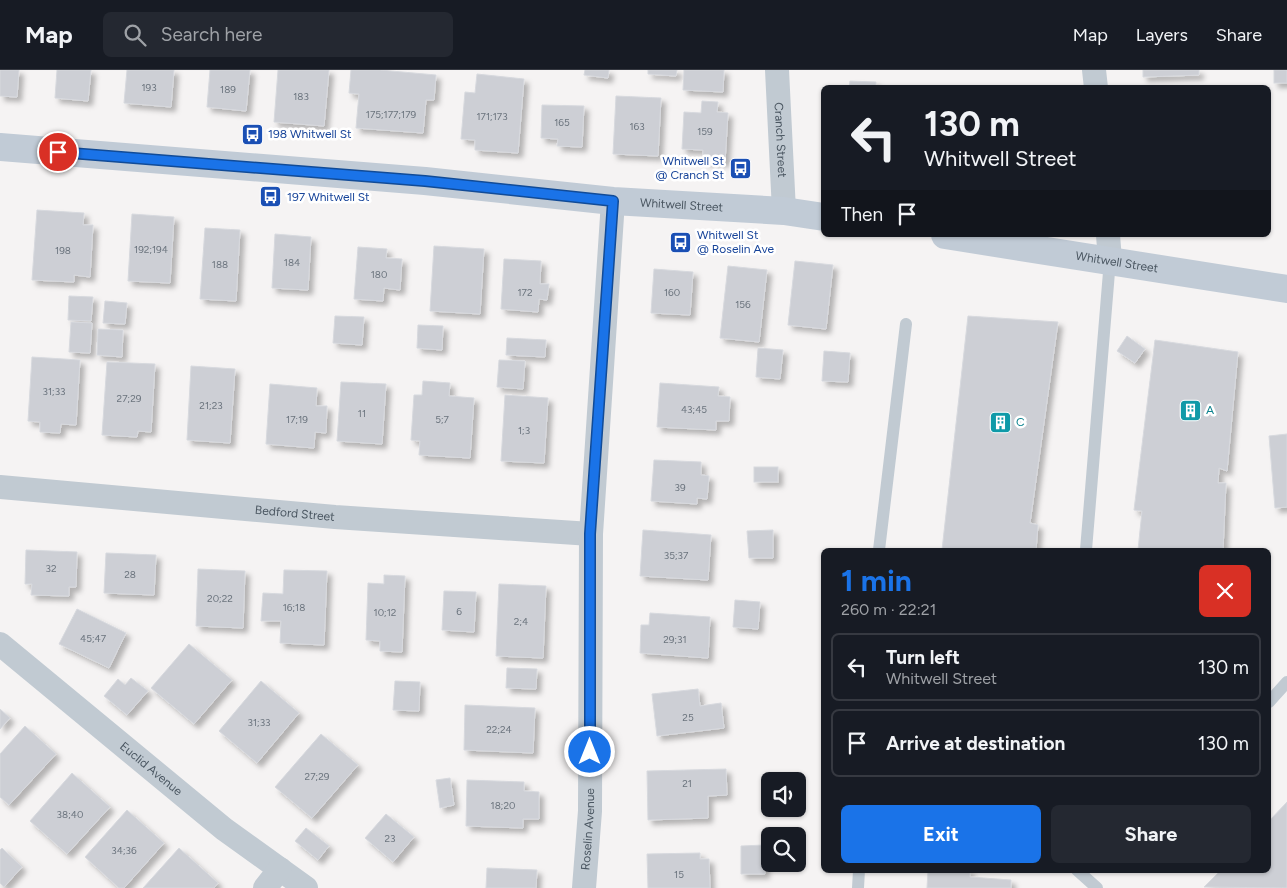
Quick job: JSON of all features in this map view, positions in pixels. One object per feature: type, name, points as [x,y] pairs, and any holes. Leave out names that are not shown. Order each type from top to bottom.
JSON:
[{"type":"street","name":"Cranch Street","points":[[778,70],[784,211]]},
{"type":"street","points":[[1094,70],[1096,85]]},
{"type":"street","name":"Whitwell Street","points":[[0,147],[425,181],[613,201],[784,211],[821,217]]},
{"type":"street","name":"Roselin Avenue","points":[[584,888],[590,811],[590,534],[613,201]]},
{"type":"street","name":"Whitwell Street","points":[[973,237],[1109,247],[1287,288]]},
{"type":"street","name":"Bedford Street","points":[[0,487],[335,517],[590,534]]},
{"type":"street","name":"Euclid Avenue","points":[[0,644],[224,829],[306,888]]},
{"type":"street","points":[[265,888],[280,869]]},
{"type":"lane","points":[[1086,548],[1109,247]]},
{"type":"lane","points":[[879,548],[906,324]]},
{"type":"lane","points":[[1271,700],[1287,682]]},
{"type":"lane","points":[[858,888],[860,873]]},
{"type":"lane","points":[[1080,873],[1097,888]]},
{"type":"building","points":[[0,70],[19,70],[17,97],[0,96]]},
{"type":"building","points":[[57,70],[91,70],[88,101],[55,98]]},
{"type":"building","points":[[127,70],[174,70],[171,107],[124,103]]},
{"type":"building","points":[[210,70],[250,70],[246,111],[207,107]]},
{"type":"building","points":[[278,70],[329,70],[324,126],[274,122]]},
{"type":"building","points":[[351,70],[380,70],[436,75],[434,100],[426,100],[423,133],[356,128],[359,94],[349,93]]},
{"type":"building","points":[[585,70],[609,70],[608,78],[584,75]]},
{"type":"building","points":[[648,70],[677,70],[676,76],[648,74]]},
{"type":"building","points":[[684,70],[724,70],[723,92],[683,90]]},
{"type":"building","points":[[1143,70],[1199,70],[1199,75],[1143,77]]},
{"type":"building","points":[[1274,70],[1287,70],[1287,83],[1274,83]]},
{"type":"building","points":[[477,74],[524,79],[518,153],[475,150],[475,140],[461,139],[465,92],[475,93]]},
{"type":"building","points":[[850,81],[876,82],[876,85],[849,85]]},
{"type":"building","points":[[616,96],[661,98],[658,156],[613,154]]},
{"type":"building","points":[[702,101],[718,102],[717,112],[728,113],[725,162],[703,161],[703,150],[682,149],[684,112],[701,113]]},
{"type":"building","points":[[542,105],[584,106],[582,147],[557,146],[558,139],[541,138]]},
{"type":"building","points":[[37,210],[84,213],[83,225],[93,225],[90,277],[74,275],[74,282],[32,280]]},
{"type":"building","points":[[132,214],[174,217],[170,283],[128,281]]},
{"type":"building","points":[[205,228],[240,230],[236,301],[200,299]]},
{"type":"building","points":[[275,234],[311,237],[308,290],[272,288]]},
{"type":"building","points":[[434,246],[484,249],[480,314],[430,311]]},
{"type":"building","points":[[358,247],[387,249],[386,258],[402,259],[400,290],[384,288],[383,301],[354,299]]},
{"type":"building","points":[[504,259],[541,261],[540,284],[549,284],[547,300],[539,299],[538,312],[501,309]]},
{"type":"building","points":[[795,261],[833,265],[826,329],[788,325]]},
{"type":"building","points":[[728,266],[767,270],[759,342],[720,338]]},
{"type":"building","points":[[654,269],[693,272],[690,315],[651,313]]},
{"type":"building","points":[[69,296],[93,297],[91,321],[68,320]]},
{"type":"building","points":[[105,301],[127,303],[125,324],[103,323]]},
{"type":"building","points":[[335,316],[364,317],[362,345],[333,343]]},
{"type":"building","name":"C","points":[[968,316],[1058,322],[1030,523],[1038,525],[1036,548],[942,548]]},
{"type":"building","points":[[71,322],[92,323],[90,353],[69,352]]},
{"type":"building","points":[[418,325],[443,326],[442,350],[417,348]]},
{"type":"building","points":[[98,329],[123,330],[122,357],[97,355]]},
{"type":"building","points":[[1127,336],[1145,349],[1135,363],[1117,351]]},
{"type":"building","points":[[507,338],[546,340],[545,357],[506,355]]},
{"type":"building","name":"A","points":[[1155,340],[1238,352],[1227,471],[1219,468],[1218,483],[1226,483],[1223,548],[1138,548],[1142,511],[1134,510]]},
{"type":"building","points":[[758,348],[783,350],[780,379],[756,377]]},
{"type":"building","points":[[824,351],[850,353],[848,382],[822,381]]},
{"type":"building","points":[[32,357],[80,360],[76,425],[61,424],[60,433],[40,432],[40,422],[28,421]]},
{"type":"building","points":[[499,360],[525,361],[523,389],[497,387]]},
{"type":"building","points":[[107,362],[155,364],[151,432],[138,431],[137,437],[102,435]]},
{"type":"building","points":[[191,366],[235,369],[230,443],[187,440]]},
{"type":"building","points":[[423,381],[450,383],[449,396],[474,398],[470,458],[419,455],[420,441],[411,440],[414,395],[422,395]]},
{"type":"building","points":[[341,382],[386,384],[382,444],[337,441]]},
{"type":"building","points":[[660,383],[719,387],[718,396],[730,397],[729,421],[716,421],[716,430],[657,427]]},
{"type":"building","points":[[270,384],[317,388],[316,406],[327,406],[326,433],[315,432],[314,448],[266,444]]},
{"type":"building","points":[[505,395],[548,398],[544,463],[501,461]]},
{"type":"building","points":[[1287,434],[1287,507],[1275,508],[1269,436]]},
{"type":"building","points":[[654,460],[701,462],[701,475],[709,476],[707,499],[697,498],[697,504],[651,501]]},
{"type":"building","points":[[754,467],[778,467],[778,482],[754,482]]},
{"type":"building","points":[[643,530],[711,535],[708,580],[640,576]]},
{"type":"building","points":[[773,530],[773,558],[749,558],[747,531]]},
{"type":"building","points":[[26,550],[77,552],[76,587],[69,587],[69,596],[31,595],[32,584],[25,584]]},
{"type":"building","points":[[106,553],[156,555],[154,595],[104,593]]},
{"type":"building","points":[[198,569],[245,571],[243,628],[196,626]]},
{"type":"building","points":[[284,570],[327,571],[324,645],[280,643],[281,621],[261,621],[263,593],[283,594]]},
{"type":"building","points":[[384,575],[405,576],[402,652],[380,651],[380,641],[366,640],[368,583],[384,584]]},
{"type":"building","points":[[499,584],[546,586],[543,658],[496,656]]},
{"type":"building","points":[[444,591],[476,592],[474,632],[442,630]]},
{"type":"building","points":[[735,600],[760,602],[758,629],[733,627]]},
{"type":"building","points":[[77,609],[126,633],[109,668],[59,644]]},
{"type":"building","points":[[650,613],[710,617],[708,658],[640,653],[641,625],[649,625]]},
{"type":"building","points":[[189,644],[232,680],[194,724],[151,688]]},
{"type":"building","points":[[507,668],[537,669],[536,689],[506,688]]},
{"type":"building","points":[[131,678],[148,691],[127,715],[104,696],[118,679],[125,685]]},
{"type":"building","points":[[261,681],[299,713],[257,763],[219,731]]},
{"type":"building","points":[[395,681],[420,682],[419,711],[393,710]]},
{"type":"building","points":[[698,689],[700,706],[721,703],[724,728],[657,736],[652,694]]},
{"type":"building","points":[[465,705],[535,708],[533,753],[464,750]]},
{"type":"building","points":[[0,709],[10,718],[0,729]]},
{"type":"building","points":[[25,726],[56,754],[9,805],[0,797],[0,754]]},
{"type":"building","points":[[321,734],[358,765],[312,818],[275,787]]},
{"type":"building","points":[[726,769],[727,795],[708,796],[708,818],[648,820],[647,771]]},
{"type":"building","points":[[72,773],[110,807],[67,854],[30,821]]},
{"type":"building","points":[[450,778],[454,805],[440,808],[436,780]]},
{"type":"building","points":[[467,780],[524,782],[524,791],[539,792],[539,819],[523,819],[523,828],[466,826]]},
{"type":"building","points":[[1287,802],[1287,888],[1204,887],[1218,873],[1271,873],[1271,819]]},
{"type":"building","points":[[127,810],[164,843],[124,888],[119,888],[85,857]]},
{"type":"building","points":[[386,814],[414,837],[393,862],[365,838]]},
{"type":"building","points":[[306,828],[329,846],[318,860],[295,841]]},
{"type":"building","points":[[761,845],[761,872],[765,872],[765,874],[741,874],[741,846]]},
{"type":"building","points":[[2,848],[22,867],[4,887],[0,883],[0,850]]},
{"type":"building","points":[[179,848],[218,883],[214,888],[143,888]]},
{"type":"building","points":[[700,853],[700,859],[709,859],[710,888],[648,888],[647,854]]},
{"type":"building","points":[[487,868],[537,870],[536,888],[486,888]]},
{"type":"building","points":[[928,873],[970,873],[970,877],[1011,880],[1011,888],[927,888]]},
{"type":"place","name":"198 Whitwell St","points":[[252,134]]},
{"type":"place","name":"Whitwell St @ Cranch St","points":[[740,168]]},
{"type":"place","name":"197 Whitwell St","points":[[271,197]]},
{"type":"place","name":"Whitwell St @ Roselin Ave","points":[[681,242]]},
{"type":"place","name":"A","points":[[1190,410]]},
{"type":"place","name":"C","points":[[1000,422]]},
{"type":"route","points":[[58,152],[425,181],[613,201],[590,534],[590,752]]}]
